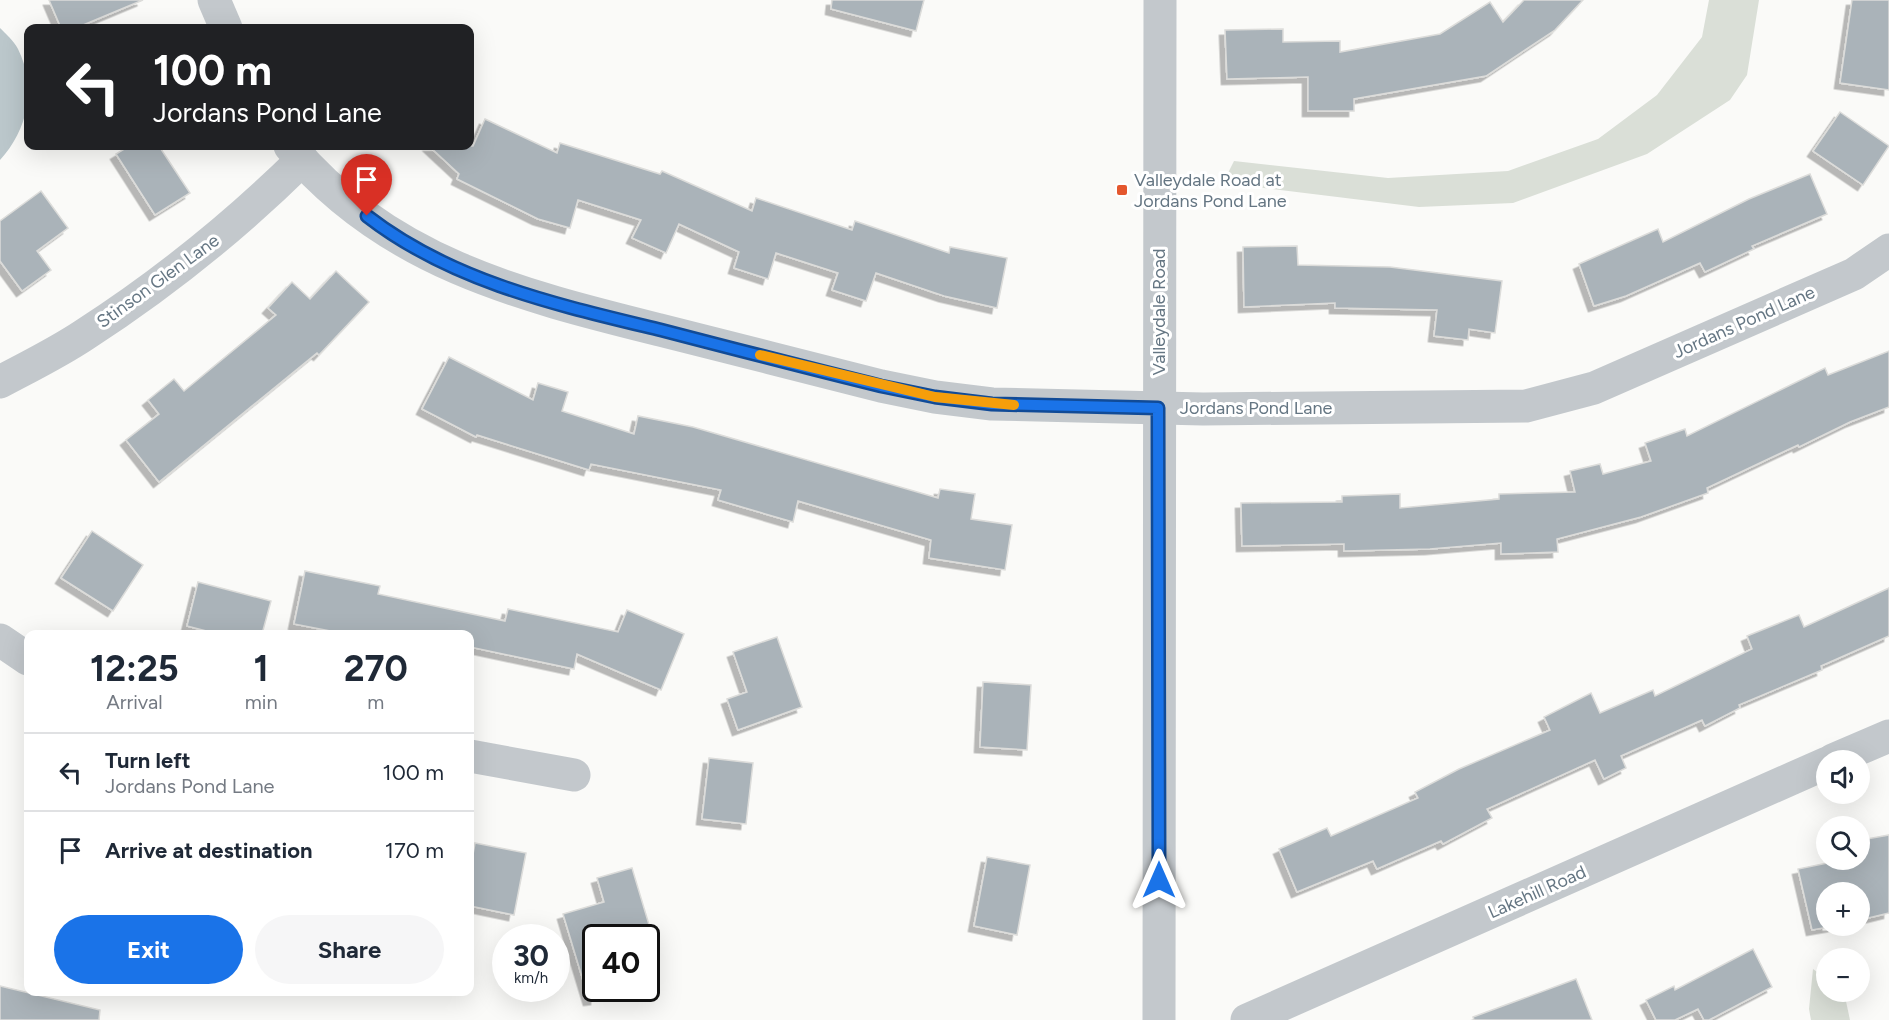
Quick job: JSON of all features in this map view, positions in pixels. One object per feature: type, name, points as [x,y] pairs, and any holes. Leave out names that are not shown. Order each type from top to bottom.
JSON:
[{"type":"street","points":[[214,0],[224,24]]},
{"type":"street","name":"Valleydale Road","points":[[1159,1020],[1158,408],[1161,0]]},
{"type":"street","name":"Jordans Pond Lane","points":[[296,153],[338,194],[396,239],[448,266],[491,284],[553,303],[935,397],[992,404],[1158,408],[1526,406],[1594,388],[1854,274],[1889,250]]},
{"type":"street","name":"Stinson Glen Lane","points":[[0,382],[83,336],[182,268],[248,214],[296,153]]},
{"type":"street","points":[[0,640],[24,656]]},
{"type":"street","points":[[1856,750],[1889,736]]},
{"type":"street","points":[[474,757],[574,775]]},
{"type":"street","name":"Lakehill Road","points":[[1247,1020],[1816,768]]},
{"type":"shaded area","points":[[1709,0],[1759,0],[1747,75],[1730,100],[1647,154],[1513,203],[1419,207],[1223,183],[1234,161],[1388,178],[1508,171],[1598,139],[1657,95],[1702,37]]},
{"type":"shaded area","points":[[0,28],[12,40],[24,63],[24,118],[10,148],[0,160]]},
{"type":"shaded area","points":[[1813,969],[1816,971],[1816,1002],[1846,1002],[1850,1020],[1811,1020],[1809,1009]]},
{"type":"building","points":[[49,0],[143,0],[86,24],[59,24]]},
{"type":"building","points":[[832,0],[924,0],[916,31],[831,9]]},
{"type":"building","points":[[1524,0],[1583,0],[1555,30],[1486,76],[1354,99],[1354,111],[1308,111],[1308,77],[1227,79],[1225,30],[1283,29],[1283,42],[1340,41],[1340,52],[1440,34],[1490,2],[1503,22]]},
{"type":"building","points":[[1852,0],[1889,0],[1889,90],[1840,83]]},
{"type":"building","points":[[1840,112],[1889,146],[1863,185],[1813,151]]},
{"type":"building","points":[[485,119],[557,153],[560,143],[660,174],[662,171],[752,211],[756,198],[852,230],[855,221],[949,253],[950,247],[1007,258],[997,308],[944,296],[876,273],[866,301],[832,290],[838,273],[776,253],[768,279],[734,268],[739,252],[679,224],[666,253],[632,238],[641,220],[578,200],[570,228],[538,219],[457,179],[459,174],[433,150],[474,150],[474,144]]},
{"type":"building","points":[[122,150],[162,150],[190,193],[155,215],[116,154]]},
{"type":"building","points":[[1810,174],[1827,214],[1752,246],[1754,249],[1705,272],[1700,263],[1626,296],[1594,306],[1579,264],[1658,229],[1663,242],[1749,199]]},
{"type":"building","points":[[41,191],[68,228],[37,251],[51,270],[22,291],[0,261],[0,221]]},
{"type":"building","points":[[1297,246],[1298,265],[1390,267],[1502,281],[1495,333],[1469,329],[1468,340],[1434,336],[1437,310],[1335,308],[1335,303],[1244,307],[1243,247]]},
{"type":"building","points":[[336,271],[369,302],[319,355],[317,353],[159,482],[126,440],[159,414],[148,400],[174,379],[184,391],[276,315],[268,308],[292,282],[310,299]]},
{"type":"building","points":[[1889,351],[1889,407],[1850,422],[1799,447],[1798,445],[1707,488],[1708,493],[1641,517],[1557,539],[1558,552],[1501,554],[1501,543],[1430,549],[1344,551],[1344,544],[1242,546],[1241,503],[1342,502],[1342,496],[1400,494],[1400,508],[1499,499],[1499,494],[1575,492],[1570,471],[1600,464],[1603,474],[1651,461],[1645,443],[1685,429],[1687,436],[1825,368],[1828,375]]},
{"type":"building","points":[[449,357],[533,400],[538,383],[568,392],[562,411],[634,434],[638,416],[693,427],[938,498],[940,489],[975,494],[971,519],[1012,525],[1005,570],[929,558],[931,540],[798,501],[793,522],[718,500],[721,490],[591,464],[589,470],[477,435],[476,437],[422,409]]},
{"type":"building","points":[[92,531],[143,565],[113,611],[61,578]]},
{"type":"building","points":[[305,571],[380,586],[378,594],[505,621],[508,609],[618,632],[627,610],[684,634],[661,690],[577,654],[574,669],[474,648],[474,630],[325,630],[294,624]]},
{"type":"building","points":[[198,582],[271,601],[263,630],[202,630],[187,626]]},
{"type":"building","points":[[1889,588],[1889,636],[1821,666],[1822,670],[1739,705],[1740,708],[1705,726],[1702,720],[1621,756],[1626,768],[1604,779],[1595,760],[1487,809],[1492,818],[1443,844],[1441,841],[1377,869],[1373,861],[1297,892],[1279,849],[1327,828],[1331,836],[1418,798],[1415,792],[1459,769],[1550,730],[1544,717],[1591,693],[1600,713],[1653,690],[1655,696],[1752,649],[1747,636],[1799,615],[1804,627]]},
{"type":"building","points":[[777,637],[802,707],[738,730],[727,699],[747,692],[733,652]]},
{"type":"building","points":[[983,682],[1031,685],[1027,750],[980,747]]},
{"type":"building","points":[[709,758],[753,763],[746,824],[702,819]]},
{"type":"building","points":[[1889,835],[1889,913],[1870,918],[1870,882],[1816,882],[1816,929],[1812,930],[1798,869],[1816,865],[1816,870],[1870,870],[1870,838]]},
{"type":"building","points":[[475,843],[526,853],[514,915],[474,907]]},
{"type":"building","points":[[987,857],[1030,865],[1017,935],[974,926]]},
{"type":"building","points":[[632,868],[649,924],[582,924],[582,977],[570,937],[570,924],[566,924],[563,914],[604,902],[597,878]]},
{"type":"building","points":[[1753,949],[1772,987],[1709,1020],[1704,1020],[1698,1009],[1675,1020],[1656,1020],[1646,1000],[1674,986],[1675,990]]},
{"type":"building","points":[[1576,979],[1592,1020],[1474,1020],[1473,1017]]},
{"type":"building","points":[[0,986],[24,992],[24,996],[42,996],[100,1010],[99,1020],[0,1020]]},
{"type":"slow traffic","points":[[760,355],[881,386],[935,397],[1014,405]]},
{"type":"place","name":"Valleydale Road at Jordans Pond Lane","points":[[1122,190]]},
{"type":"route","points":[[367,216],[396,239],[448,266],[491,284],[553,303],[881,386],[935,397],[992,404],[1158,408],[1159,880]]}]
